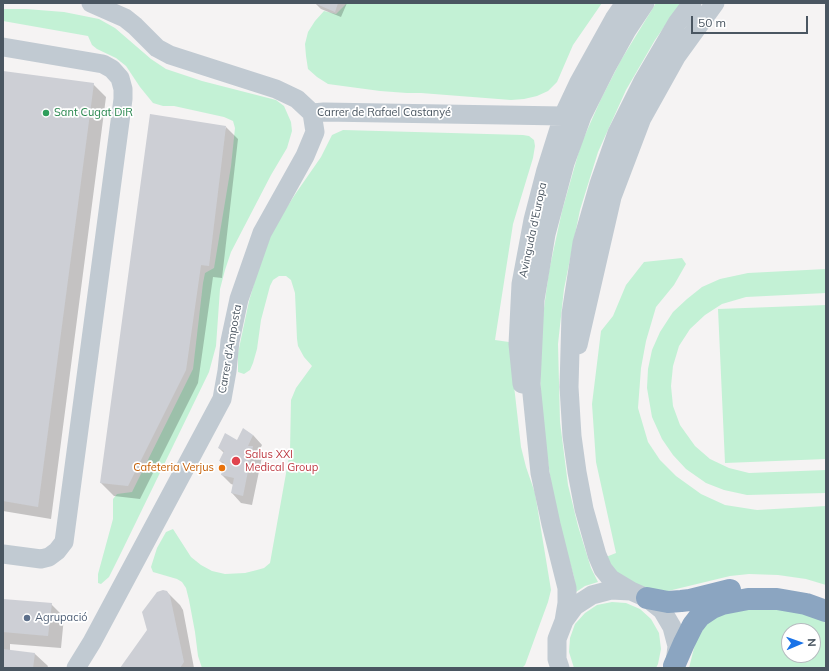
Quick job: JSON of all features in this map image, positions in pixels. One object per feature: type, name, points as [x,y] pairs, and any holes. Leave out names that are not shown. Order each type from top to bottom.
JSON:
[{"type":"highway","points":[[639,594],[668,602],[690,600],[732,590],[780,587],[816,593],[826,597]]},
{"type":"highway","points":[[674,667],[693,625],[700,616],[712,608],[722,604],[748,598],[777,599],[806,604],[826,611]]},
{"type":"street","name":"Carrer de Rafael Castanyé","points":[[91,3],[125,18],[157,48],[170,55],[276,89],[297,99],[312,113],[563,116]]},
{"type":"street","name":"Avinguda d'Europa","points":[[564,621],[567,603],[567,588],[523,397],[518,344],[520,292],[533,220],[546,170],[563,116],[579,82],[614,19],[625,3]]},
{"type":"street","name":"Avinguda d'Europa","points":[[540,473],[531,384],[535,300],[546,234],[565,164],[582,116],[627,30],[645,3]]},
{"type":"street","points":[[674,667],[677,646],[672,627],[662,610],[639,594],[611,579],[603,569],[597,555],[584,510],[577,472],[572,436],[569,387],[571,314],[582,243],[599,184],[617,133],[643,81],[677,23],[692,3]]},
{"type":"street","points":[[569,387],[612,197],[642,118],[676,57],[715,3]]},
{"type":"street","points":[[3,47],[103,64],[112,69],[120,78],[123,89],[123,99],[64,542],[57,551],[49,557],[41,559],[3,554]]},
{"type":"street","name":"Carrer d'Amposta","points":[[84,667],[92,642],[222,398],[230,341],[239,299],[262,233],[305,156],[315,132],[312,113]]},
{"type":"street","points":[[556,665],[557,639],[564,621],[575,606],[592,595],[612,590],[639,594]]},
{"type":"green space","points":[[347,3],[602,3],[573,45],[557,82],[548,91],[537,96],[511,100],[380,91],[328,84],[308,69],[305,44],[308,32],[324,11],[336,14]]},
{"type":"green space","points":[[656,3],[681,3],[655,40],[626,90],[598,152],[580,210],[564,289],[558,344],[560,422],[568,485],[578,526],[591,568],[598,582],[585,586],[576,592],[574,577],[555,510],[541,413],[540,368],[542,323],[549,271],[562,211],[581,144],[601,99],[621,60]]},
{"type":"green space","points":[[3,9],[64,12],[99,19],[115,28],[151,59],[166,69],[202,81],[276,100],[284,106],[291,122],[292,131],[287,148],[271,175],[231,252],[225,270],[220,289],[216,346],[209,372],[109,577],[101,584],[98,583],[98,574],[113,519],[113,499],[117,494],[132,492],[193,369],[203,283],[205,273],[214,268],[231,166],[235,128],[233,121],[224,117],[153,103],[126,66],[116,58],[97,49],[92,45],[88,36],[3,21]]},
{"type":"green space","points":[[343,130],[523,135],[529,136],[534,140],[535,146],[533,158],[513,224],[495,340],[509,342],[521,447],[535,493],[551,590],[525,665],[522,668],[202,668],[198,656],[195,632],[186,588],[182,582],[177,579],[153,572],[151,567],[157,548],[166,532],[173,529],[191,557],[212,571],[225,574],[245,573],[264,568],[270,563],[290,451],[291,400],[296,388],[312,366],[304,357],[298,346],[295,293],[291,280],[286,276],[279,276],[273,280],[270,286],[261,320],[257,349],[253,363],[250,370],[244,374],[238,372],[238,353],[249,301],[267,238],[321,157],[332,135]]},
{"type":"green space","points":[[682,258],[686,264],[674,285],[656,307],[646,341],[641,368],[638,408],[648,442],[660,460],[676,476],[701,494],[725,505],[757,510],[826,506],[826,585],[806,579],[778,575],[749,574],[730,576],[668,591],[652,590],[628,581],[614,571],[606,557],[616,553],[596,462],[592,404],[601,331],[613,316],[626,285],[644,262]]},
{"type":"green space","points":[[826,269],[826,293],[746,297],[722,304],[705,315],[690,329],[679,346],[673,366],[671,386],[673,406],[680,425],[695,446],[710,459],[729,468],[749,473],[826,470],[826,493],[747,495],[724,490],[706,483],[686,469],[673,455],[662,439],[652,417],[647,388],[648,369],[652,350],[660,332],[673,312],[687,299],[702,287],[720,279],[748,273]]},
{"type":"green space","points":[[826,305],[826,459],[725,463],[718,309]]},
{"type":"green space","points":[[612,602],[626,603],[640,609],[651,619],[659,633],[661,649],[656,668],[574,668],[569,652],[570,638],[575,624],[585,613],[597,605]]},
{"type":"green space","points":[[759,607],[805,612],[826,623],[826,668],[689,668],[695,644],[708,620],[719,614]]},
{"type":"building","points":[[314,3],[338,3],[335,12]]},
{"type":"building","points":[[3,71],[94,83],[38,507],[3,501]]},
{"type":"building","points":[[150,114],[226,126],[209,266],[201,265],[186,370],[128,486],[100,483]]},
{"type":"building","name":"Salus XXI Medical Group","points":[[243,428],[253,435],[248,446],[253,446],[243,496],[231,493],[234,478],[221,475],[224,462],[219,461],[224,451],[218,448],[225,433],[237,440]]},
{"type":"building","points":[[163,590],[167,591],[170,596],[184,662],[180,668],[120,668],[147,630],[142,612],[157,592]]},
{"type":"building","name":"Agrupació","points":[[3,599],[52,603],[48,636],[3,632]]},
{"type":"building","name":"Agrupació","points":[[3,649],[35,653],[33,668],[3,668]]},
{"type":"place","name":"Sant Cugat DiR","points":[[46,113]]},
{"type":"place","name":"Salus XXI Medical Group","points":[[236,461]]},
{"type":"place","name":"Cafeteria Verjus","points":[[222,468]]},
{"type":"place","name":"Agrupació","points":[[27,618]]}]
